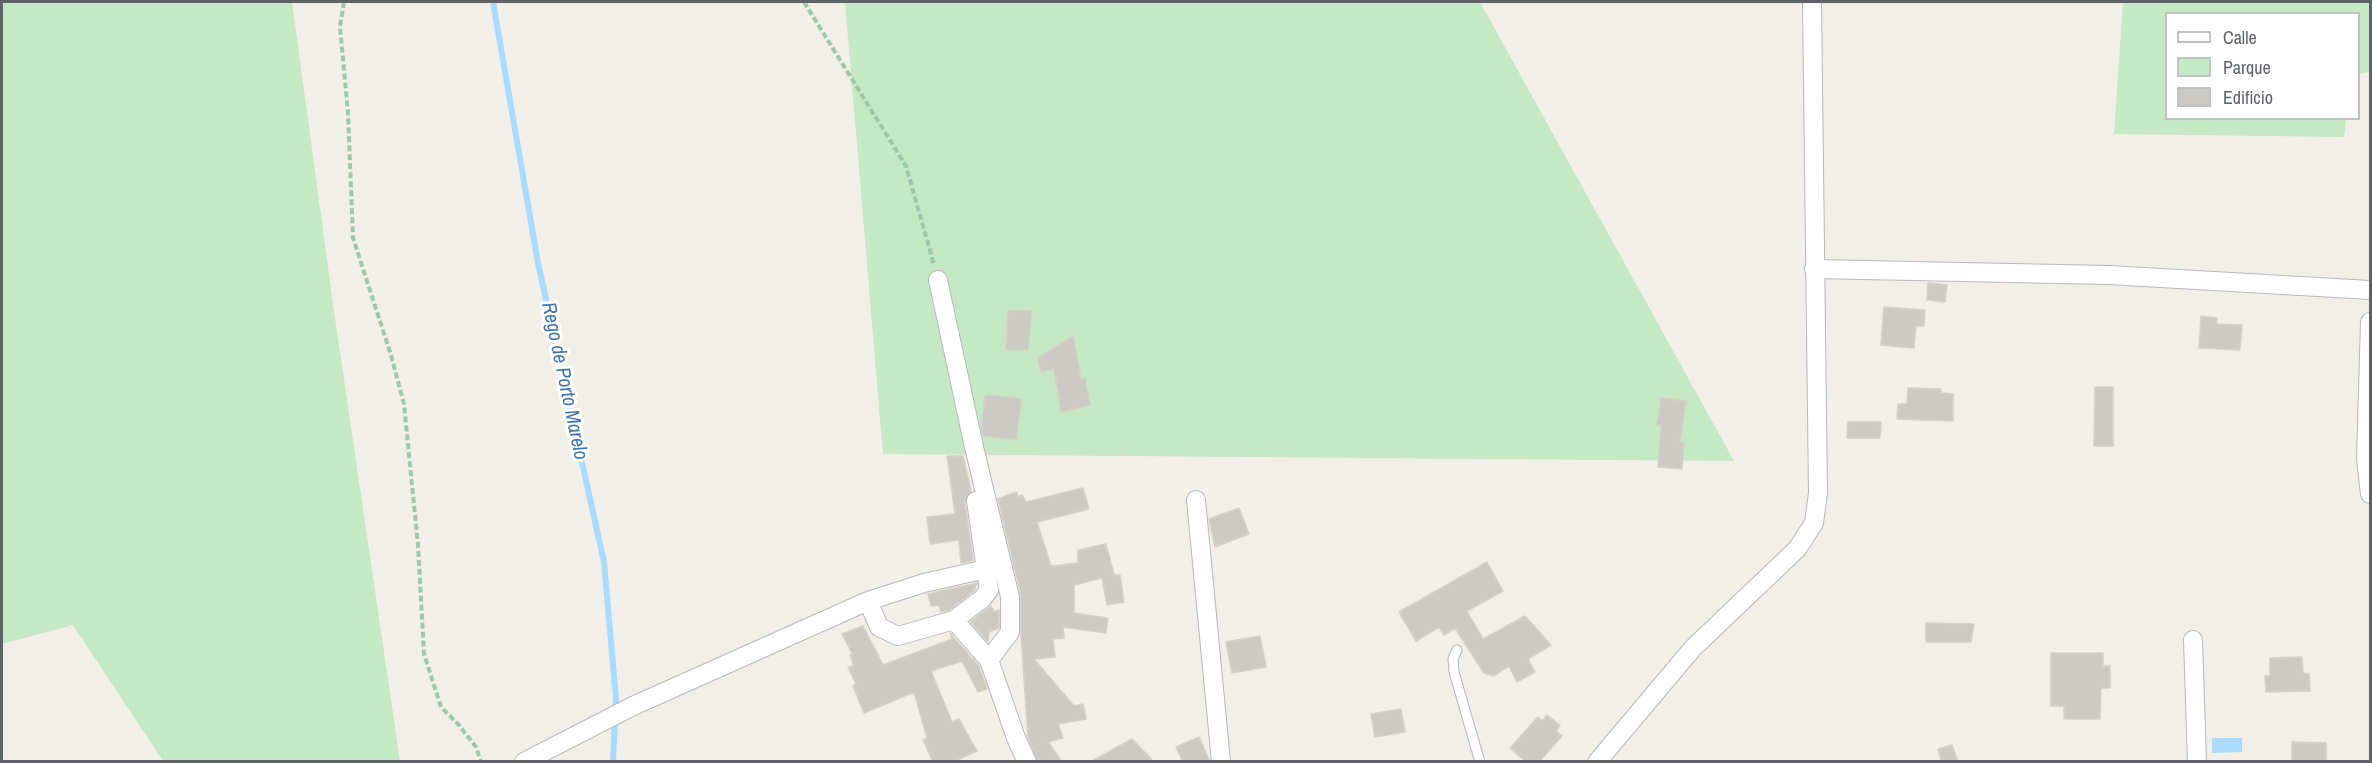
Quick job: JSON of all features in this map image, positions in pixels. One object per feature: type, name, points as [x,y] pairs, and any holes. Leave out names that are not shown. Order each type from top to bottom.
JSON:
[{"type":"street","points":[[1597,762],[1693,648],[1797,549],[1814,523],[1818,493],[1812,2]]},
{"type":"street","points":[[1814,269],[2109,275],[2370,290]]},
{"type":"street","points":[[938,280],[974,447],[1011,597],[1010,632],[989,660]]},
{"type":"street","points":[[2370,322],[2366,459],[2370,494]]},
{"type":"street","points":[[868,601],[879,627],[897,636],[954,620],[982,599],[989,590],[971,467],[974,447]]},
{"type":"street","points":[[1196,500],[1221,762]]},
{"type":"street","points":[[524,762],[633,706],[868,601],[924,583],[986,569]]},
{"type":"street","points":[[954,620],[976,642],[989,660],[1016,738],[1028,762]]},
{"type":"street","points":[[2193,640],[2197,762]]},
{"type":"lane","points":[[1457,650],[1453,659],[1454,672],[1480,762]]},
{"type":"path","points":[[344,2],[340,27],[348,113],[353,238],[391,355],[404,404],[418,545],[424,654],[441,707],[476,747],[481,762]]},
{"type":"path","points":[[804,2],[906,166],[938,280]]},
{"type":"green space","points":[[2,2],[292,2],[334,311],[400,761],[163,761],[73,625],[2,644]]},
{"type":"green space","points":[[845,2],[1480,2],[1734,461],[883,454]]},
{"type":"green space","points":[[2123,2],[2370,2],[2370,72],[2360,74],[2360,12],[2165,12],[2165,120],[2346,120],[2344,137],[2114,134]]},
{"type":"water","points":[[2212,738],[2242,738],[2242,752],[2212,753]]},
{"type":"building","points":[[1928,283],[1947,285],[1945,302],[1927,300]]},
{"type":"building","points":[[1884,307],[1925,310],[1924,326],[1916,326],[1914,348],[1881,345]]},
{"type":"building","points":[[1008,310],[1032,311],[1028,350],[1006,350]]},
{"type":"building","points":[[2201,316],[2217,318],[2216,324],[2242,325],[2240,350],[2199,348]]},
{"type":"building","points":[[1073,336],[1081,379],[1085,378],[1090,405],[1061,412],[1054,369],[1041,372],[1038,358]]},
{"type":"building","points":[[2095,387],[2113,387],[2113,446],[2094,446]]},
{"type":"building","points":[[1908,388],[1941,389],[1941,393],[1953,394],[1953,421],[1897,419],[1898,404],[1907,404]]},
{"type":"building","points":[[985,396],[1022,399],[1016,440],[983,436],[981,428]]},
{"type":"building","points":[[1661,398],[1686,401],[1680,442],[1684,442],[1682,469],[1658,467],[1661,426],[1657,425]]},
{"type":"building","points":[[1848,422],[1881,422],[1880,438],[1847,438]]},
{"type":"building","points":[[947,456],[963,456],[971,491],[965,503],[973,560],[961,563],[959,540],[930,544],[927,517],[955,514]]},
{"type":"building","points":[[1083,488],[1089,509],[1037,522],[1051,566],[1078,563],[1078,550],[1106,544],[1114,575],[1120,575],[1124,602],[1107,605],[1102,578],[1074,585],[1074,613],[1108,618],[1106,633],[1063,627],[1064,638],[1053,639],[1055,657],[1034,659],[1074,706],[1083,704],[1086,719],[1058,724],[1063,738],[1048,742],[1062,762],[1038,762],[1028,737],[1021,634],[1021,595],[998,499],[1016,492],[1018,497],[1022,495],[1026,502]]},
{"type":"building","points":[[1239,508],[1249,534],[1215,547],[1209,519]]},
{"type":"building","points":[[1487,562],[1503,591],[1467,611],[1483,639],[1525,616],[1551,645],[1528,659],[1535,672],[1517,682],[1509,666],[1494,676],[1484,673],[1455,628],[1444,635],[1439,627],[1416,641],[1399,612]]},
{"type":"building","points":[[977,583],[974,591],[949,610],[941,612],[939,605],[931,606],[928,594]]},
{"type":"building","points":[[991,606],[994,612],[999,610],[999,628],[989,632],[988,642],[970,622]]},
{"type":"building","points":[[1926,623],[1974,624],[1971,642],[1926,642]]},
{"type":"building","points":[[863,626],[883,665],[952,639],[950,633],[979,666],[987,689],[978,692],[962,661],[931,671],[952,722],[959,719],[977,751],[953,762],[933,762],[923,740],[927,738],[914,692],[864,713],[853,686],[856,684],[848,667],[854,666],[850,655],[853,655],[842,634]]},
{"type":"building","points":[[1260,636],[1266,667],[1232,673],[1226,642]]},
{"type":"building","points":[[2051,653],[2103,653],[2103,666],[2110,666],[2110,688],[2101,688],[2100,719],[2064,719],[2064,706],[2051,706]]},
{"type":"building","points":[[2302,657],[2303,673],[2309,674],[2310,691],[2266,692],[2265,676],[2270,676],[2270,658]]},
{"type":"building","points":[[1401,709],[1405,732],[1375,737],[1371,714]]},
{"type":"building","points":[[1547,715],[1560,725],[1556,731],[1562,736],[1539,762],[1526,762],[1510,748],[1538,717],[1542,721]]},
{"type":"building","points":[[1199,737],[1210,762],[1183,762],[1176,747]]},
{"type":"building","points":[[1132,739],[1154,762],[1090,762]]},
{"type":"building","points":[[2292,742],[2326,743],[2326,762],[2292,762]]},
{"type":"building","points":[[1952,745],[1958,762],[1942,762],[1938,749]]},
{"type":"waterway","name":"Rego de Porto Marelo","points":[[493,2],[538,263],[604,562],[616,699],[613,762]]}]
